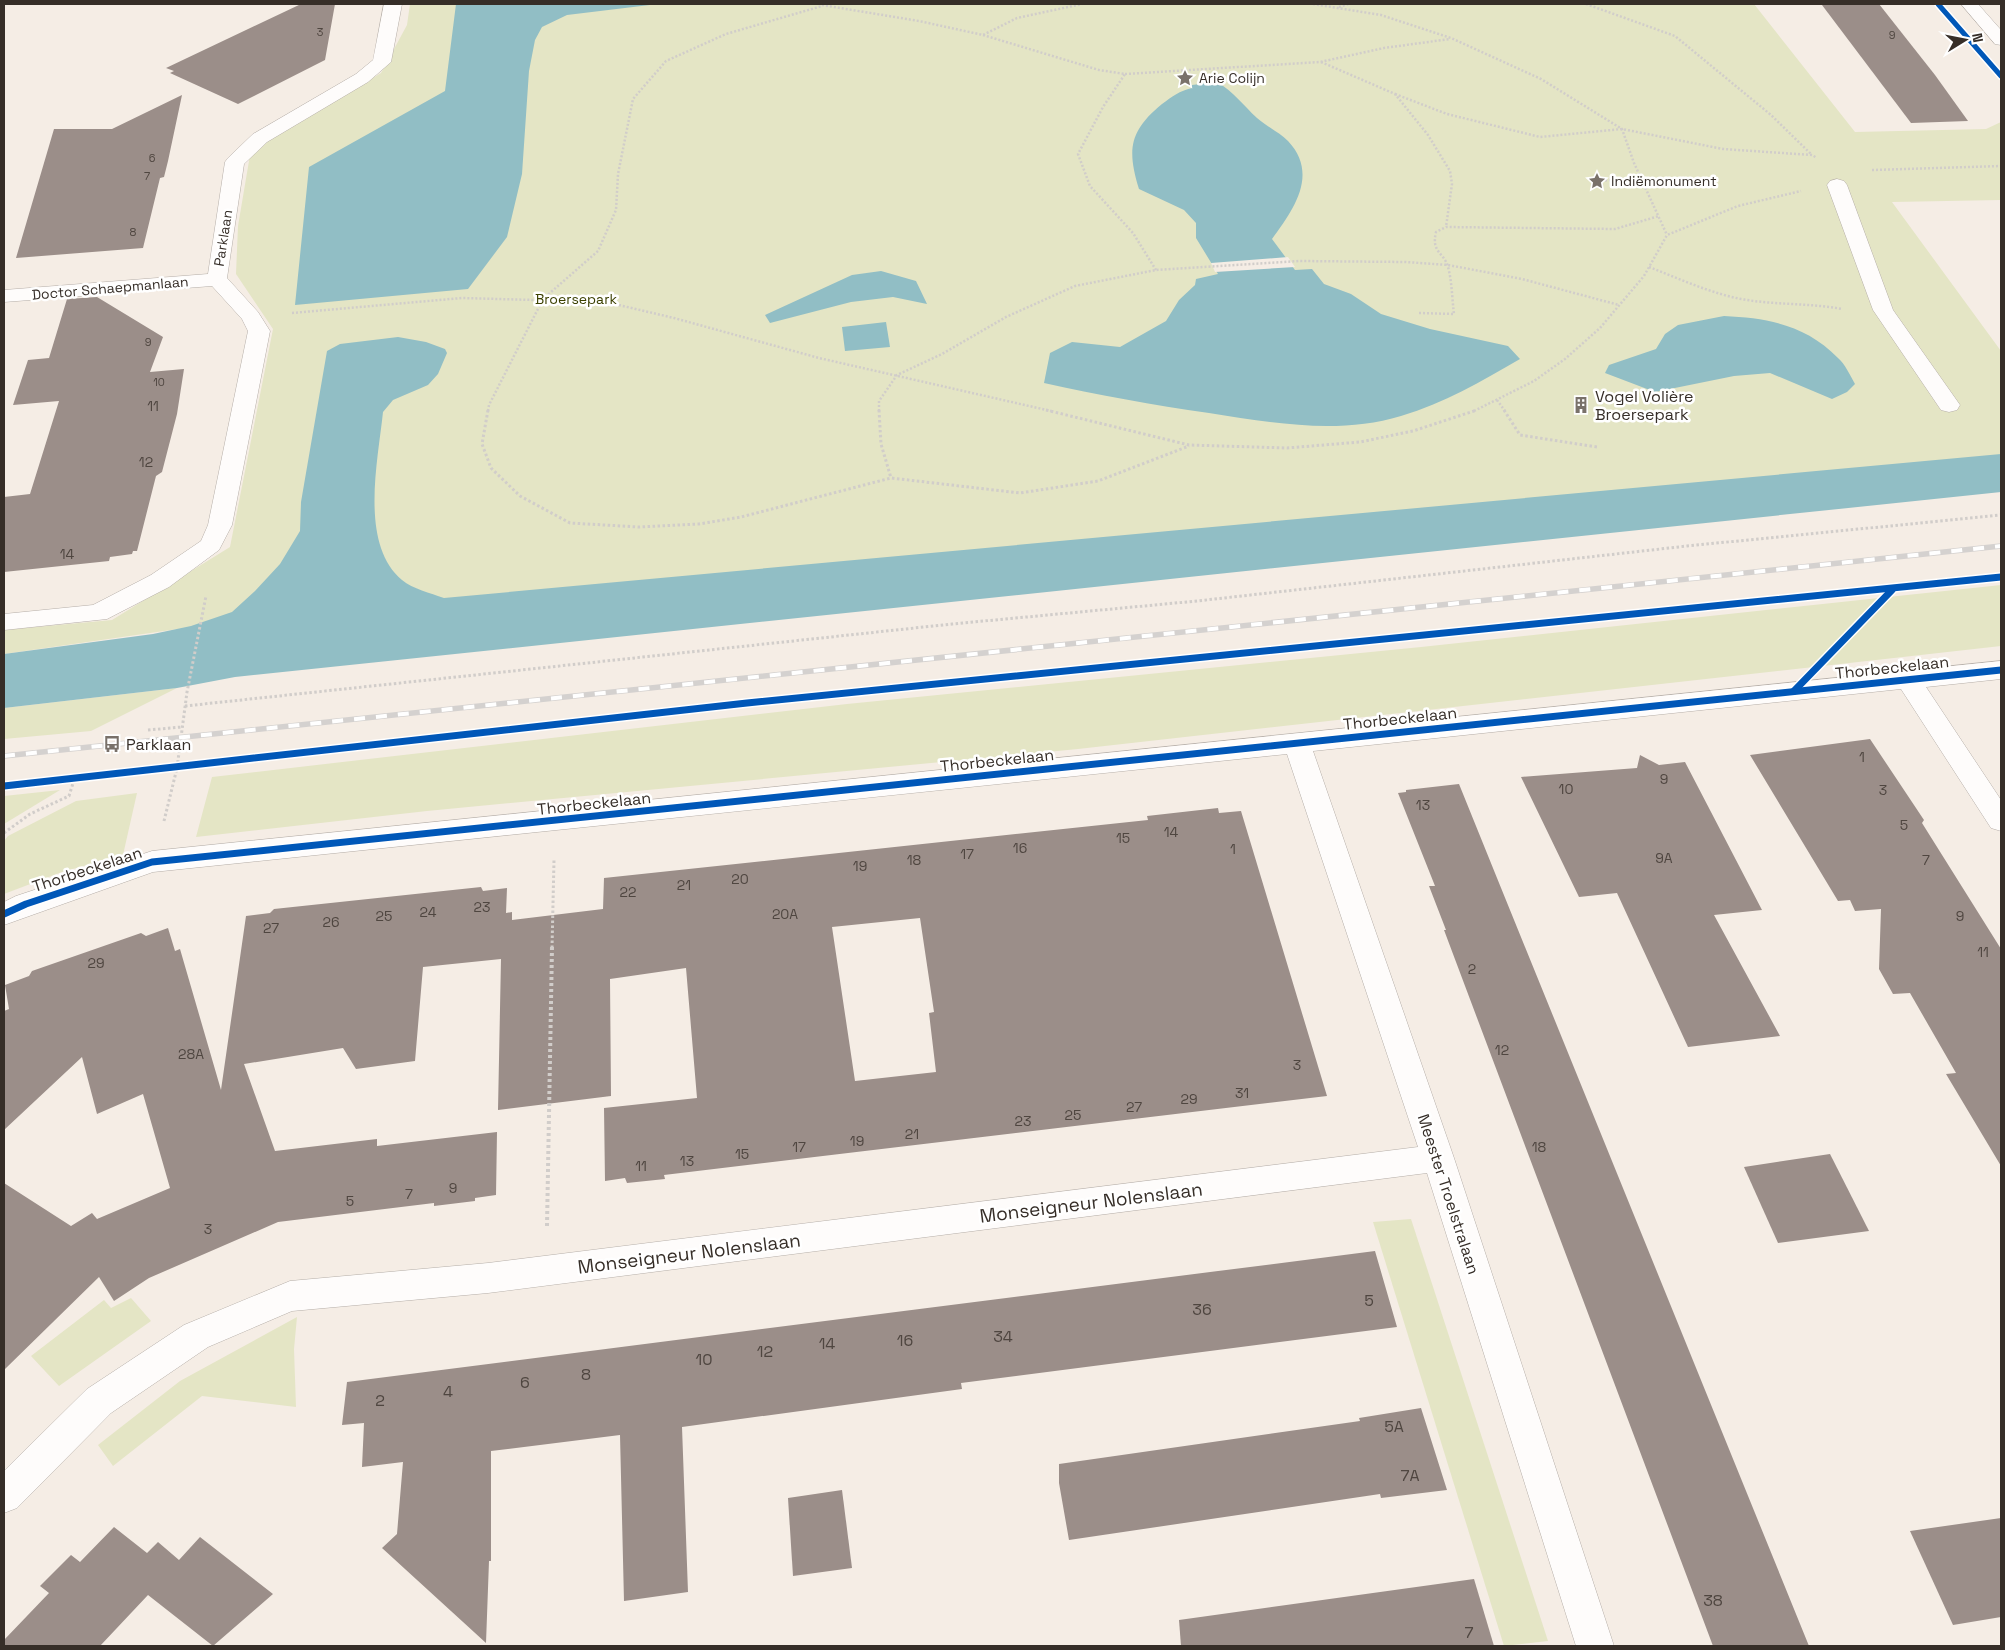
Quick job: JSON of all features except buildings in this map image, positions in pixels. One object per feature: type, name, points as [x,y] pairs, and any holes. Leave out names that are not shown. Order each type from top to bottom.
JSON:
[{"type":"street","name":"Parklaan","points":[[4,622],[98,614],[160,581],[211,545],[220,525],[259,332],[251,316],[217,279],[235,162],[260,138],[362,78],[382,62],[393,4]]},
{"type":"street","points":[[1969,4],[2001,40]]},
{"type":"street","points":[[1838,178],[1883,310],[1949,405]]},
{"type":"street","name":"Doctor Schaepmanlaan","points":[[4,296],[217,279]]},
{"type":"street","name":"Thorbeckelaan","points":[[4,914],[26,904],[152,862],[2001,670]]},
{"type":"street","points":[[1908,680],[2001,821]]},
{"type":"street","name":"Meester Troelstralaan","points":[[1297,743],[1438,1158],[1595,1646]]},
{"type":"street","name":"Monseigneur Nolenslaan","points":[[4,1496],[99,1401],[196,1336],[290,1296],[544,1272],[1438,1158]]},
{"type":"path","points":[[983,35],[1017,18],[1082,4]]},
{"type":"path","points":[[1313,4],[1381,15],[1451,38],[1526,72],[1622,130],[1667,235]]},
{"type":"path","points":[[1339,7],[1348,4]]},
{"type":"path","points":[[1586,4],[1675,36],[1771,114],[1838,178]]},
{"type":"path","points":[[1189,445],[1098,481],[1020,493],[891,478],[741,517],[700,524],[638,528],[570,523],[520,496],[491,468],[482,444],[489,405],[543,299],[598,251],[616,210],[618,174],[633,99],[666,61],[726,34],[821,5],[918,21],[983,35],[1099,70],[1125,74],[1320,62],[1384,48],[1451,38]]},
{"type":"path","points":[[1320,62],[1447,114],[1540,137],[1622,130],[1723,149],[1812,155]]},
{"type":"path","points":[[1125,74],[1102,107],[1078,154],[1090,186],[1133,233],[1156,270]]},
{"type":"path","points":[[1395,94],[1428,135],[1450,171],[1452,184],[1446,227]]},
{"type":"path","points":[[251,316],[462,298],[606,302],[674,318],[819,358],[1189,445],[1287,448],[1360,442],[1413,431],[1473,412],[1534,381],[1565,359],[1600,328],[1644,276],[1667,235],[1738,206],[1838,178],[2001,166]]},
{"type":"path","points":[[1597,181],[1642,178]]},
{"type":"path","points":[[1419,313],[1454,314],[1448,265],[1438,256],[1433,242],[1436,232],[1446,227],[1615,229],[1659,216]]},
{"type":"path","points":[[891,478],[881,444],[879,401],[897,375],[942,354],[1006,317],[1075,286],[1156,270],[1299,261],[1406,262],[1448,265],[1522,279],[1619,305]]},
{"type":"path","points":[[1649,267],[1728,296],[1757,301],[1807,303],[1840,309],[1883,310]]},
{"type":"path","points":[[1497,400],[1520,435],[1597,447]]},
{"type":"path","points":[[185,706],[952,624],[1198,601],[1687,546],[2001,515]]},
{"type":"path","points":[[162,829],[177,768],[187,692],[204,612]]},
{"type":"path","points":[[148,730],[182,727]]},
{"type":"path","points":[[167,770],[187,767]]},
{"type":"path","points":[[4,832],[30,814],[70,796],[78,779],[66,780]]},
{"type":"path","points":[[544,1272],[548,1210],[555,820]]},
{"type":"green space","name":"Broersepark","points":[[410,4],[1754,4],[1855,132],[1986,129],[2001,122],[2001,200],[1892,202],[2001,351],[2001,461],[178,629],[4,654],[4,630],[112,620],[230,547],[273,329],[236,274],[238,226],[250,155],[263,144],[381,73],[407,25]]},
{"type":"green space","points":[[2001,585],[2001,646],[1078,749],[427,811],[196,837],[212,777],[847,704],[1421,647]]},
{"type":"green space","points":[[177,688],[91,731],[4,739],[4,708]]},
{"type":"green space","points":[[60,790],[4,824],[4,796]]},
{"type":"green space","points":[[137,793],[123,855],[62,872],[4,894],[4,841],[8,836],[76,801]]},
{"type":"green space","points":[[1411,1219],[1548,1641],[1504,1646],[1373,1222]]},
{"type":"green space","points":[[131,1298],[151,1321],[59,1386],[31,1356],[104,1300],[111,1308]]},
{"type":"green space","points":[[297,1317],[294,1349],[296,1407],[202,1396],[113,1466],[98,1445],[180,1381]]},
{"type":"water","points":[[456,4],[658,4],[567,15],[542,27],[535,40],[529,71],[522,174],[507,237],[468,289],[295,305],[309,167],[445,91]]},
{"type":"water","points":[[1217,82],[1233,94],[1257,118],[1288,141],[1297,153],[1302,166],[1300,191],[1288,216],[1272,239],[1295,270],[1312,269],[1324,284],[1351,294],[1381,314],[1430,329],[1508,346],[1520,359],[1433,405],[1377,422],[1353,425],[1305,425],[1257,420],[1106,396],[1044,383],[1050,353],[1072,342],[1120,347],[1166,321],[1179,300],[1195,285],[1196,279],[1218,274],[1196,238],[1196,223],[1184,210],[1139,189],[1132,152],[1137,132],[1151,114],[1162,104],[1180,92],[1192,88],[1192,85]]},
{"type":"water","points":[[881,271],[916,281],[927,304],[893,297],[851,302],[770,323],[765,315],[852,275]]},
{"type":"water","points":[[1724,316],[1771,321],[1785,325],[1813,338],[1838,358],[1855,384],[1847,392],[1832,399],[1770,373],[1734,376],[1655,392],[1605,373],[1609,365],[1656,349],[1665,334],[1678,325]]},
{"type":"water","points":[[886,322],[890,347],[845,351],[842,327]]},
{"type":"water","points":[[398,337],[426,342],[445,349],[447,353],[438,374],[428,385],[393,400],[383,412],[375,477],[374,501],[376,524],[380,545],[389,564],[402,580],[416,588],[444,598],[2001,454],[2001,492],[235,677],[177,688],[4,708],[4,654],[153,634],[191,626],[232,612],[255,591],[280,564],[300,531],[301,502],[327,351],[340,344]]},
{"type":"pier","points":[[1288,257],[1295,267],[1215,272],[1211,263]]},
{"type":"railway","points":[[4,756],[2001,546]]},
{"type":"cycle path","points":[[1938,4],[2001,76]]},
{"type":"cycle path","points":[[4,786],[747,703],[2001,577]]},
{"type":"cycle path","points":[[1794,691],[1892,590]]},
{"type":"cycle path","points":[[4,914],[26,904],[152,862],[2001,670]]},
{"type":"place","name":"Arie Colijn","points":[[1185,78]]},
{"type":"place","name":"Indiëmonument","points":[[1597,181]]},
{"type":"place","name":"Vogel Volière Broersepark","points":[[1581,405]]},
{"type":"place","name":"Parklaan","points":[[112,744]]}]
